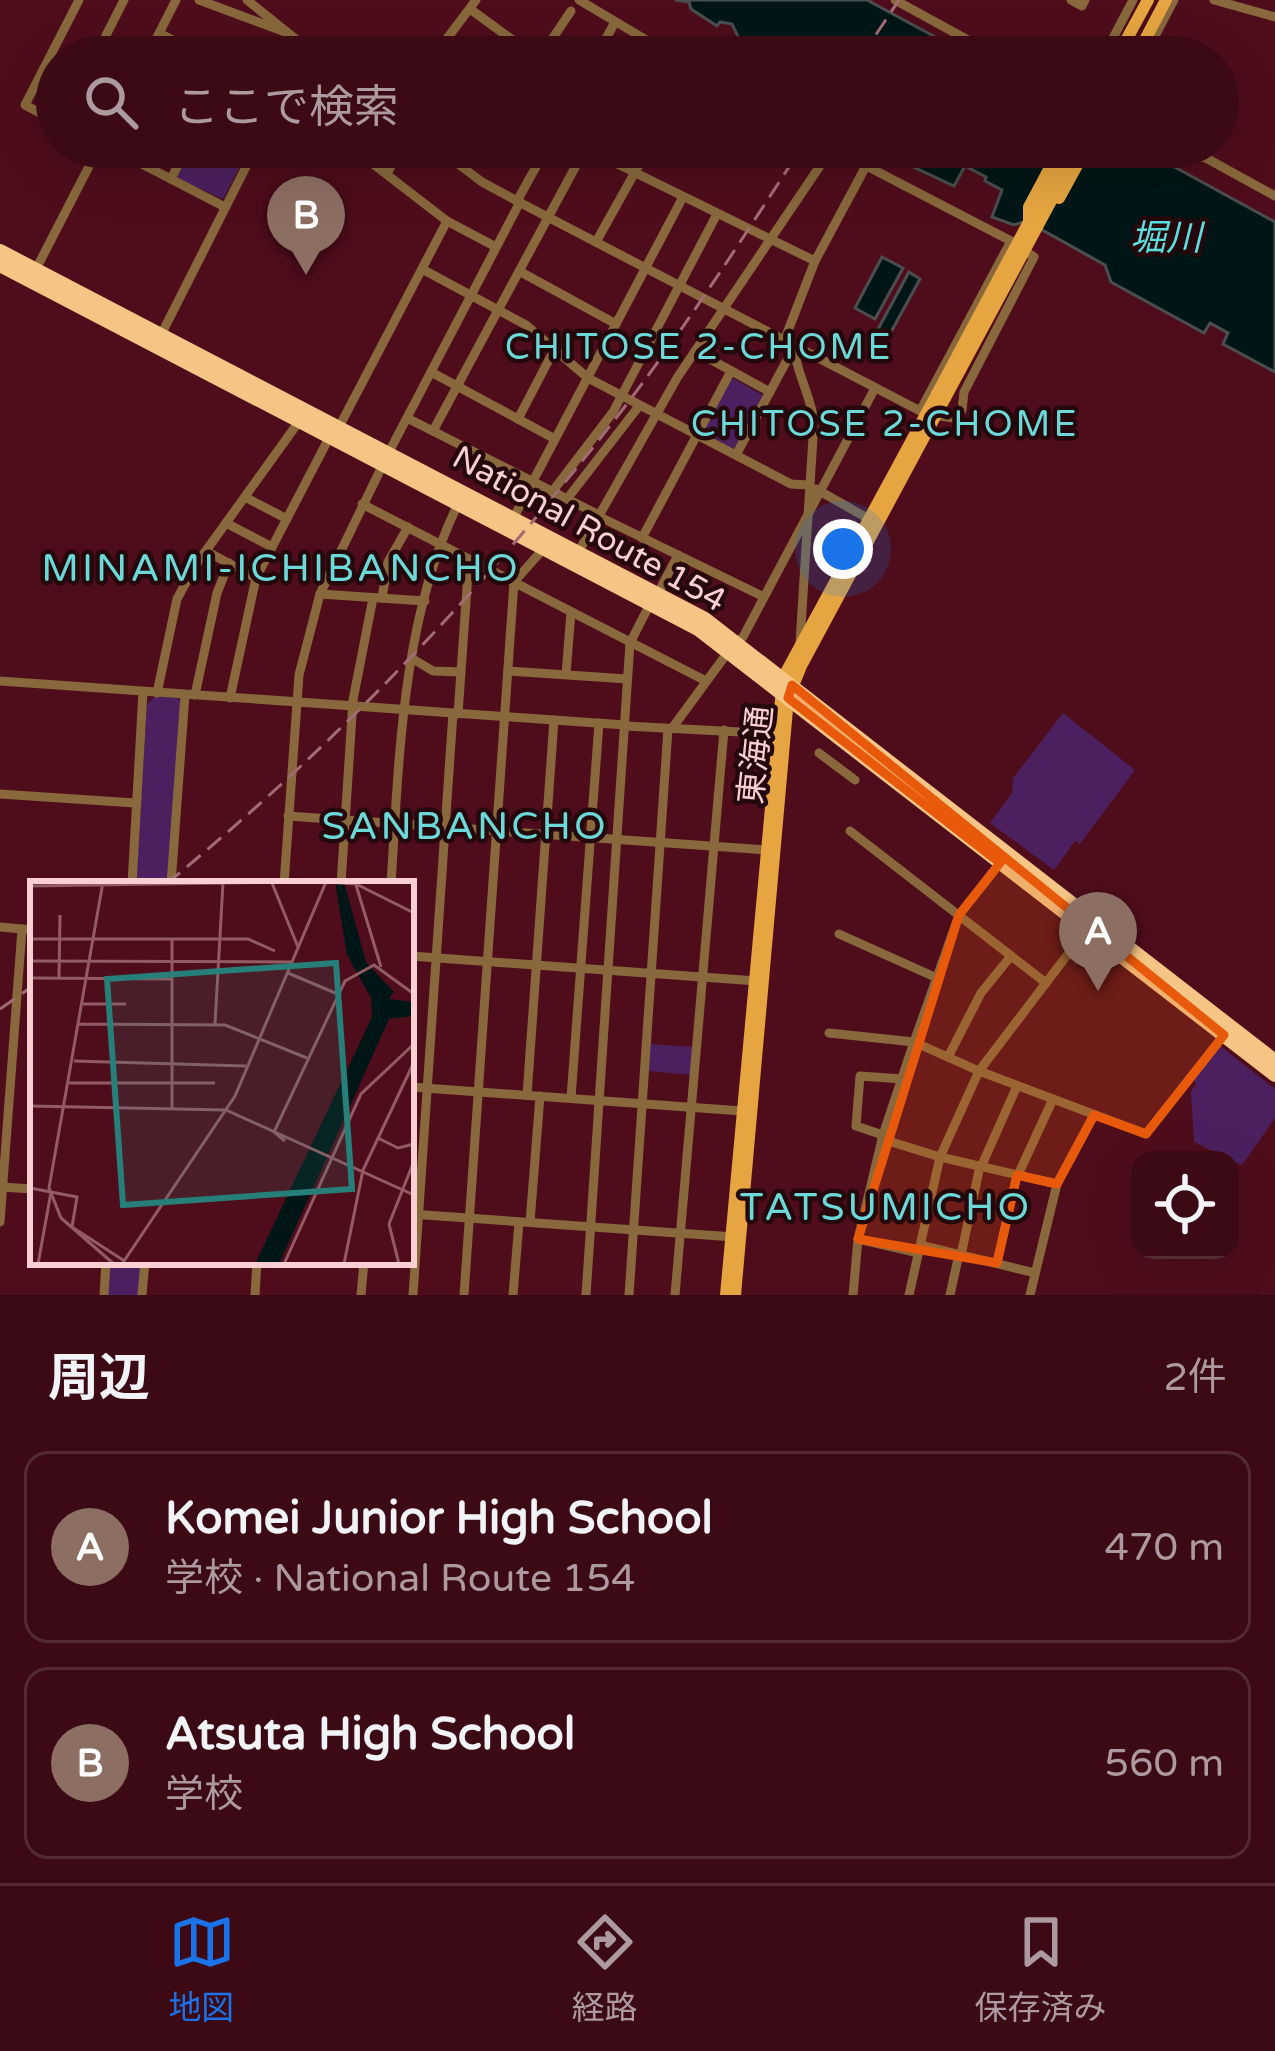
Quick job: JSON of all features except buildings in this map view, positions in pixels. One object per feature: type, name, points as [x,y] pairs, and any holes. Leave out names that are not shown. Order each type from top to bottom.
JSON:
[{"type":"highway","name":"National Route 154","points":[[0,250],[33,275],[300,420],[334,431]]},
{"type":"highway","name":"National Route 154","points":[[0,265],[33,275],[161,334],[334,431],[579,551],[655,597],[732,647],[1090,925],[1275,1061]]},
{"type":"highway","name":"National Route 154","points":[[386,457],[545,547],[655,597]]},
{"type":"highway","name":"National Route 154","points":[[786,688],[1000,863],[1090,925],[1275,1075]]},
{"type":"main road","points":[[1121,36],[1140,0]]},
{"type":"main road","points":[[1147,36],[1166,0]]},
{"type":"main road","name":"東海通","points":[[1033,225],[1056,168]]},
{"type":"main road","name":"東海通","points":[[735,1237],[776,734],[786,688],[801,647],[869,519],[1033,225],[1070,168]]},
{"type":"main road","name":"東海通","points":[[730,1295],[786,688],[927,414]]},
{"type":"street","points":[[60,36],[79,0]]},
{"type":"street","points":[[106,36],[124,0]]},
{"type":"street","points":[[157,36],[176,0]]},
{"type":"street","points":[[199,0],[285,32]]},
{"type":"street","points":[[247,0],[263,5],[288,36]]},
{"type":"street","points":[[579,0],[639,36]]},
{"type":"street","points":[[895,0],[961,36]]},
{"type":"street","points":[[1071,0],[1082,6],[1085,0]]},
{"type":"street","points":[[1214,0],[1275,17]]},
{"type":"street","points":[[450,36],[473,4],[512,36]]},
{"type":"street","points":[[553,36],[571,11]]},
{"type":"street","points":[[607,36],[615,22]]},
{"type":"street","points":[[159,33],[165,36]]},
{"type":"street","points":[[36,84],[25,105],[36,111]]},
{"type":"street","points":[[33,275],[88,168]]},
{"type":"street","points":[[150,168],[225,207]]},
{"type":"street","points":[[171,179],[176,168]]},
{"type":"street","points":[[161,334],[245,168]]},
{"type":"street","points":[[379,168],[448,221],[496,248]]},
{"type":"street","points":[[387,174],[390,168]]},
{"type":"street","points":[[466,168],[548,217],[789,344],[927,414],[949,419],[962,410],[964,392],[1034,257],[870,168]]},
{"type":"street","points":[[284,881],[296,703],[304,649],[320,594],[362,503],[536,168]]},
{"type":"street","points":[[433,431],[574,168]]},
{"type":"street","points":[[625,168],[815,261]]},
{"type":"street","points":[[596,242],[637,168]]},
{"type":"street","points":[[579,551],[695,351],[818,168]]},
{"type":"street","points":[[736,455],[770,392],[815,261],[865,168]]},
{"type":"street","points":[[1224,168],[1275,196]]},
{"type":"street","points":[[514,517],[683,197]]},
{"type":"street","points":[[552,491],[622,397],[717,214]]},
{"type":"street","points":[[230,698],[256,578],[448,221]]},
{"type":"street","points":[[927,414],[1011,241]]},
{"type":"street","points":[[422,269],[526,325],[587,378],[869,519]]},
{"type":"street","points":[[519,271],[616,324]]},
{"type":"street","points":[[789,344],[813,407],[801,647]]},
{"type":"street","points":[[518,419],[554,350]]},
{"type":"street","points":[[695,351],[770,392]]},
{"type":"street","points":[[642,538],[731,371]]},
{"type":"street","points":[[430,372],[555,439]]},
{"type":"street","points":[[629,1295],[671,728],[742,637],[875,388]]},
{"type":"street","points":[[568,500],[639,406]]},
{"type":"street","points":[[406,418],[762,596]]},
{"type":"street","points":[[157,693],[177,598],[300,420]]},
{"type":"street","points":[[245,496],[287,519]]},
{"type":"street","points":[[391,881],[403,710],[439,543],[459,502]]},
{"type":"street","points":[[362,503],[706,681]]},
{"type":"street","points":[[226,523],[272,547]]},
{"type":"street","points":[[340,881],[352,706],[388,562],[409,527]]},
{"type":"street","points":[[464,1295],[514,582],[545,547]]},
{"type":"street","points":[[206,551],[256,578]]},
{"type":"street","points":[[586,1295],[630,643],[679,555]]},
{"type":"street","points":[[414,1254],[469,559]]},
{"type":"street","points":[[171,881],[190,695],[229,563]]},
{"type":"street","points":[[320,594],[425,601]]},
{"type":"street","points":[[566,674],[571,612]]},
{"type":"street","points":[[413,659],[433,670],[461,672]]},
{"type":"street","points":[[508,670],[628,679]]},
{"type":"street","points":[[0,681],[776,734]]},
{"type":"street","points":[[132,881],[143,692]]},
{"type":"street","points":[[527,1095],[554,720]]},
{"type":"street","points":[[572,1098],[599,723]]},
{"type":"street","points":[[674,1295],[724,730]]},
{"type":"street","points":[[819,752],[855,780]]},
{"type":"street","points":[[0,794],[135,802]]},
{"type":"street","points":[[288,816],[766,850]]},
{"type":"street","points":[[850,831],[1046,983]]},
{"type":"street","points":[[854,1295],[858,1239],[882,1137],[914,1042],[959,915],[1000,863]]},
{"type":"street","points":[[909,1295],[940,1157],[980,1071],[1090,925]]},
{"type":"street","points":[[0,927],[27,929],[6,1058],[0,1222]]},
{"type":"street","points":[[839,934],[937,978]]},
{"type":"street","points":[[414,956],[758,981]]},
{"type":"street","points":[[948,1057],[981,993],[1011,956]]},
{"type":"street","points":[[829,1033],[914,1042],[1146,1134],[1223,1035]]},
{"type":"street","points":[[902,1079],[860,1076],[856,1126],[940,1157],[1058,1184]]},
{"type":"street","points":[[950,1295],[981,1167],[1017,1086]]},
{"type":"street","points":[[414,1087],[742,1111]]},
{"type":"street","points":[[513,1295],[540,1096]]},
{"type":"street","points":[[997,1264],[1018,1175],[1053,1099]]},
{"type":"street","points":[[1030,1295],[1058,1184],[1094,1115]]},
{"type":"street","points":[[415,1214],[735,1237]]},
{"type":"street","points":[[858,1239],[960,1254],[1035,1273]]},
{"type":"street","points":[[104,1295],[106,1265]]},
{"type":"street","points":[[142,1295],[145,1265]]},
{"type":"street","points":[[255,1295],[257,1265]]},
{"type":"street","points":[[362,1295],[364,1265]]},
{"type":"street","points":[[413,1295],[414,1265]]},
{"type":"highlighted area","points":[[792,685],[1224,1035],[1146,1134],[1094,1115],[1057,1184],[1017,1175],[997,1263],[858,1239],[959,915],[1000,863],[788,698]]},
{"type":"shaded area","points":[[181,168],[239,168],[223,199],[177,178]]},
{"type":"shaded area","points":[[731,377],[764,396],[733,450],[702,431]]},
{"type":"shaded area","points":[[155,696],[178,698],[181,703],[168,881],[136,881],[147,704]]},
{"type":"shaded area","points":[[1063,713],[1135,770],[1080,844],[1075,841],[1054,870],[990,823],[1012,793],[1013,778]]},
{"type":"shaded area","points":[[649,1044],[694,1047],[692,1075],[647,1071]]},
{"type":"shaded area","points":[[1219,1045],[1275,1089],[1275,1118],[1242,1165],[1239,1151],[1213,1151],[1194,1142],[1193,1079]]},
{"type":"shaded area","points":[[110,1265],[141,1265],[139,1295],[107,1295]]},
{"type":"water","points":[[675,0],[867,0],[933,36],[738,36],[732,24],[717,26],[691,9],[689,2]]},
{"type":"water","name":"堀川","points":[[916,168],[964,168],[954,186]]},
{"type":"water","name":"堀川","points":[[969,168],[1176,168],[1275,222],[1275,372],[1223,344],[1228,333],[1210,323],[1204,333],[1111,282],[1105,265],[1026,221],[1014,225],[992,217],[1002,190],[985,181],[986,177]]},
{"type":"water","points":[[882,257],[903,268],[875,319],[855,308]]},
{"type":"water","points":[[909,272],[920,279],[880,352],[869,346]]},
{"type":"railway","points":[[875,36],[899,0]]},
{"type":"railway","points":[[170,881],[347,721],[514,544],[665,352],[788,168]]},
{"type":"railway","points":[[0,1009],[30,988]]},
{"type":"place","name":"Atsuta High School","points":[[306,275]]},
{"type":"place","name":"Komei Junior High School","points":[[1098,991]]},
{"type":"district","name":"CHITOSE 2-CHOME","points":[[699,347]]},
{"type":"district","name":"CHITOSE 2-CHOME","points":[[885,424]]},
{"type":"district","name":"MINAMI-ICHIBANCHO","points":[[281,568]]},
{"type":"district","name":"SANBANCHO","points":[[465,826]]},
{"type":"district","name":"TATSUMICHO","points":[[886,1207]]}]
